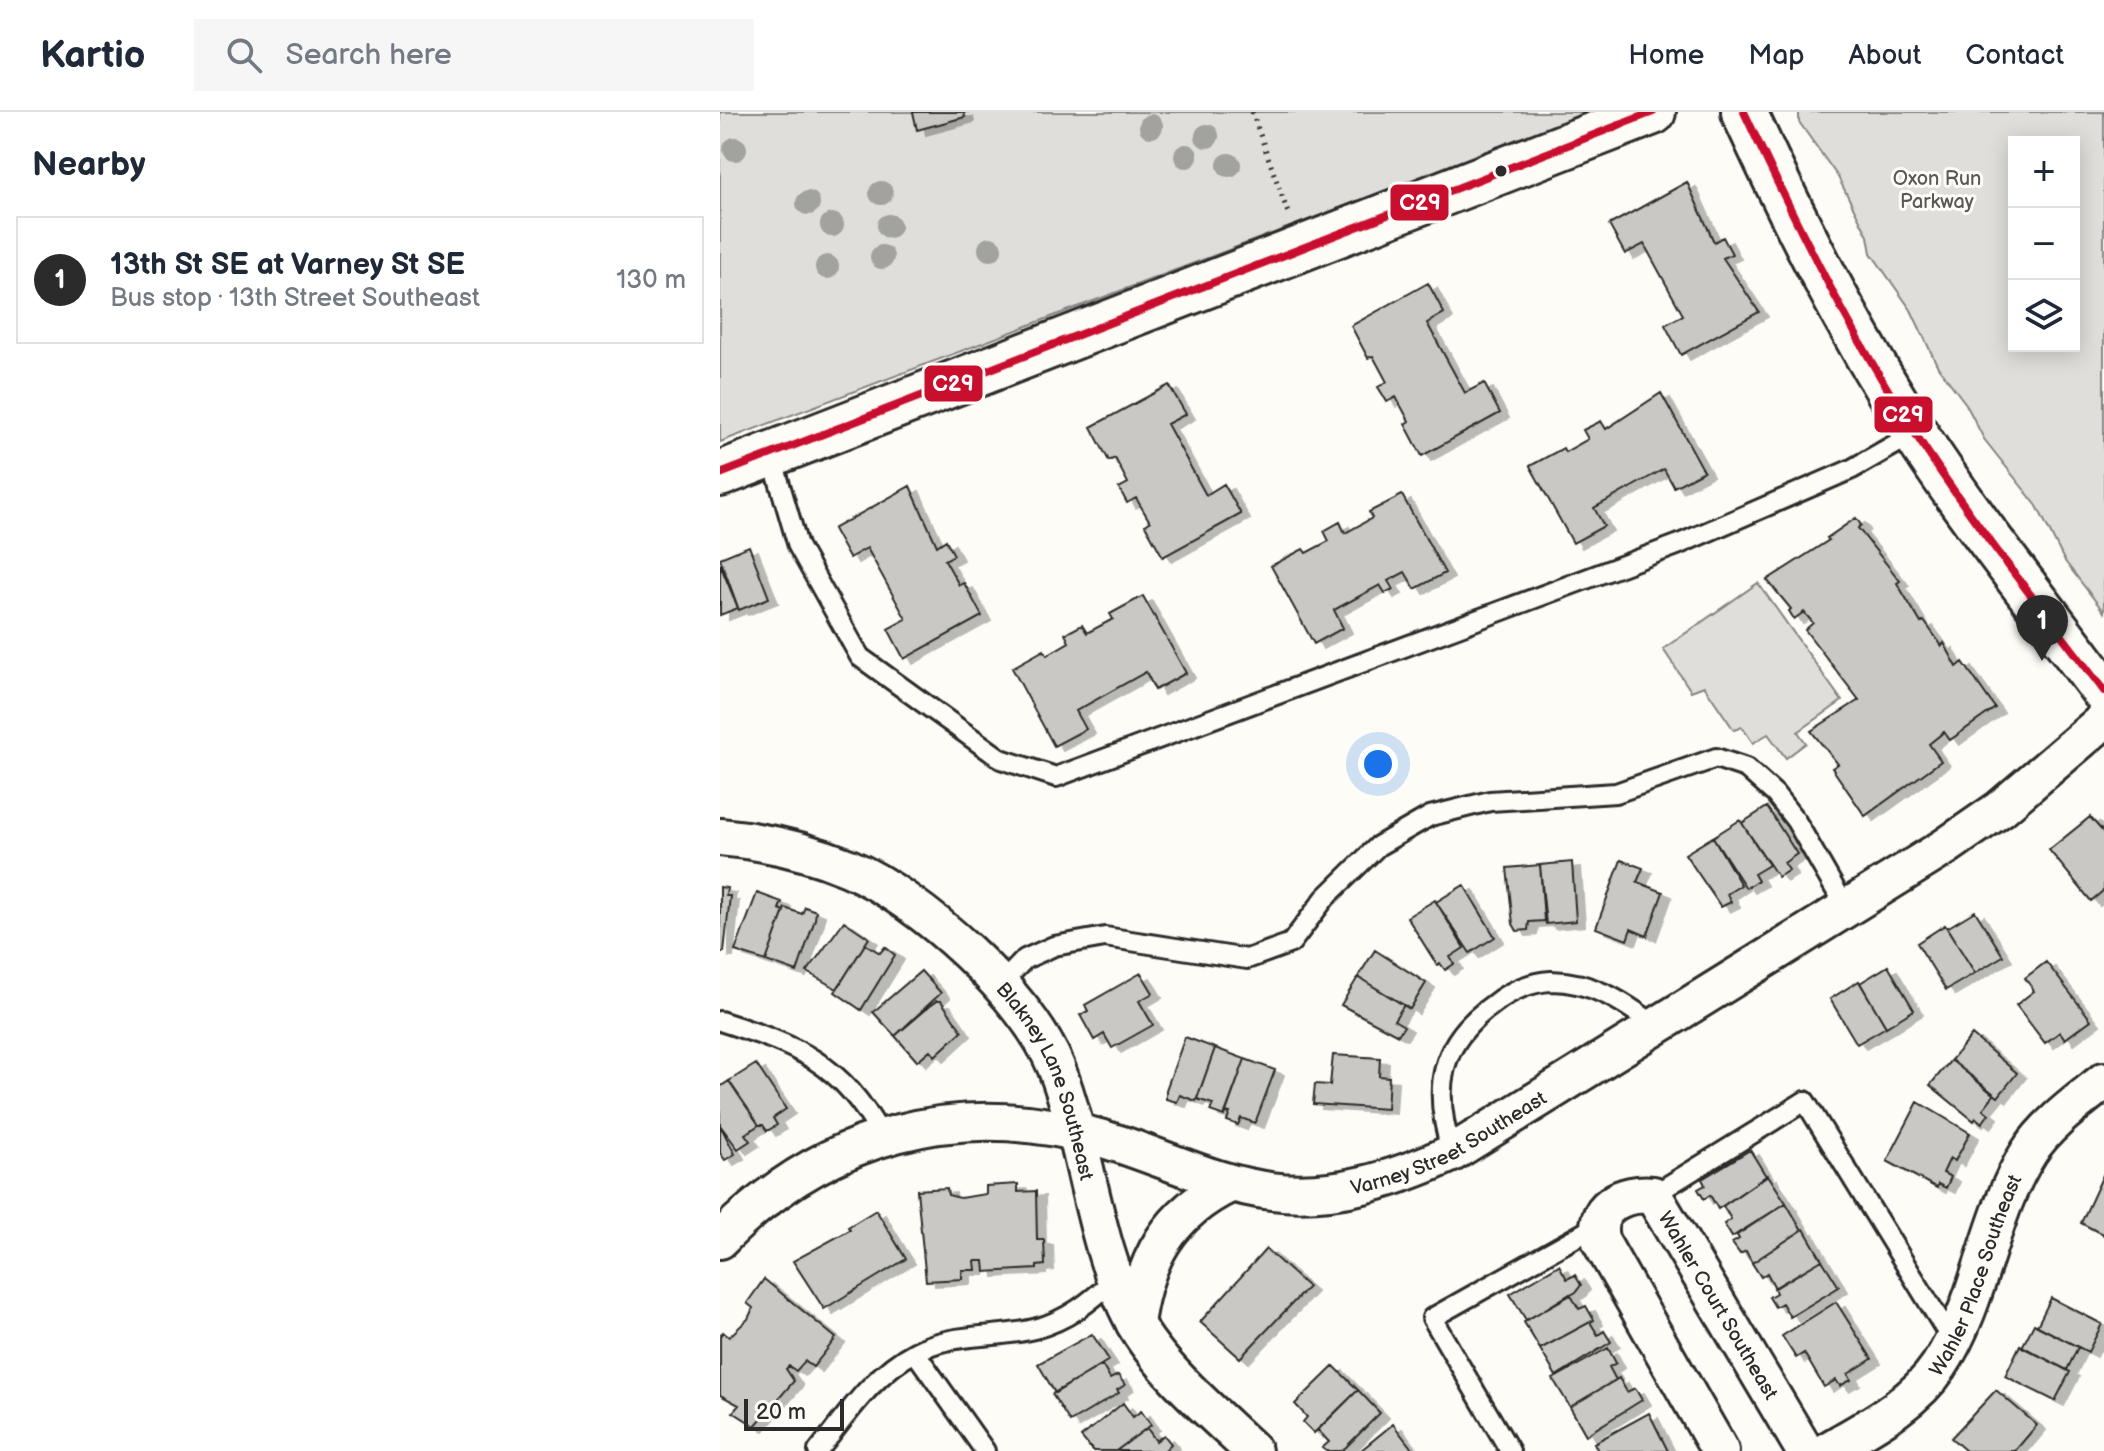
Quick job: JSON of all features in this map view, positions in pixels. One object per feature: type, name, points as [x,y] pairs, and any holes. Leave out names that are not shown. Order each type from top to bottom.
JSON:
[{"type":"street","points":[[720,474],[1653,112]]},
{"type":"street","points":[[1744,112],[1843,315],[1915,433],[2104,691]]},
{"type":"street","name":"Varney Street Southeast","points":[[724,1228],[794,1177],[847,1149],[882,1137],[932,1126],[972,1122],[1027,1123],[1076,1131],[1230,1184],[1272,1191],[1329,1191],[1405,1173],[1452,1153],[2000,809],[2104,720]]},
{"type":"street","name":"Blakney Lane Southeast","points":[[720,837],[764,841],[851,869],[926,915],[1000,985],[1032,1023],[1055,1066],[1076,1131],[1107,1257],[1135,1324],[1188,1390],[1253,1451]]},
{"type":"street","name":"Wahler Place Southeast","points":[[1827,1451],[1900,1406],[1937,1369],[1953,1342],[2005,1203],[2029,1151],[2073,1105],[2104,1081]]},
{"type":"street","points":[[1135,1324],[1148,1263],[1181,1216],[1230,1184]]},
{"type":"street","name":"Wahler Court Southeast","points":[[1596,1226],[1602,1213],[1617,1198],[1638,1193],[1653,1195],[1805,1451]]},
{"type":"street","points":[[1596,1226],[1601,1242],[1720,1451]]},
{"type":"lane","points":[[771,454],[798,546],[860,657],[1001,759],[1056,777],[1677,545],[1852,469],[1915,433]]},
{"type":"lane","points":[[1000,985],[1025,959],[1054,946],[1105,937],[1247,959],[1291,943],[1325,898],[1378,846],[1430,816],[1490,801],[1616,793],[1716,758],[1746,768],[1775,794],[1796,821],[1846,908]]},
{"type":"lane","points":[[1452,1153],[1440,1106],[1446,1058],[1467,1022],[1511,991],[1550,981],[1584,986],[1620,999],[1656,1026]]},
{"type":"lane","points":[[720,1021],[785,1042],[840,1077],[863,1102],[882,1137]]},
{"type":"lane","points":[[1653,1195],[1805,1101],[1953,1342]]},
{"type":"lane","points":[[1510,1451],[1432,1318],[1596,1226]]},
{"type":"lane","points":[[818,1451],[882,1373],[915,1352],[942,1340],[1052,1324],[1085,1306],[1116,1278]]},
{"type":"lane","points":[[915,1352],[985,1451]]},
{"type":"path","points":[[1252,112],[1290,219]]},
{"type":"green space","points":[[720,112],[1594,112],[720,442]]},
{"type":"green space","name":"Oxon Run Parkway","points":[[1799,112],[2104,112],[2104,612],[2064,560],[2037,506],[1984,439],[1966,404],[1938,367],[1911,310],[1871,253],[1868,236],[1838,177],[1799,122]]},
{"type":"green space","points":[[1758,583],[1842,701],[1798,732],[1806,743],[1786,758],[1768,734],[1753,743],[1742,727],[1734,730],[1704,686],[1691,691],[1663,649]]},
{"type":"building","points":[[913,112],[964,112],[965,117],[917,130]]},
{"type":"building","points":[[1687,182],[1714,242],[1723,237],[1732,254],[1723,258],[1759,312],[1681,355],[1665,325],[1683,315],[1644,244],[1625,254],[1609,225]]},
{"type":"building","points":[[1428,283],[1444,313],[1427,323],[1465,393],[1484,383],[1500,413],[1422,456],[1405,424],[1409,421],[1396,397],[1387,402],[1378,387],[1387,382],[1373,356],[1368,358],[1351,326]]},
{"type":"building","points":[[1169,385],[1186,414],[1167,424],[1206,495],[1224,484],[1241,514],[1163,557],[1145,525],[1150,522],[1136,498],[1127,503],[1119,488],[1128,483],[1115,458],[1109,461],[1091,427]]},
{"type":"building","points":[[1661,393],[1704,471],[1674,487],[1664,469],[1594,508],[1604,526],[1573,543],[1530,466],[1588,439],[1583,430],[1601,421],[1606,429]]},
{"type":"building","points":[[910,486],[937,546],[946,540],[954,555],[945,560],[959,585],[964,583],[982,616],[904,659],[888,629],[906,619],[867,548],[849,558],[833,529]]},
{"type":"building","points":[[1402,495],[1445,573],[1415,589],[1405,572],[1388,581],[1393,589],[1385,593],[1380,585],[1334,610],[1343,628],[1314,644],[1271,566],[1303,549],[1306,553],[1329,541],[1324,531],[1340,522],[1345,533],[1372,518],[1369,512]]},
{"type":"building","points":[[1856,518],[1861,525],[1858,528],[1900,581],[1897,583],[1921,623],[1924,621],[1942,646],[1944,643],[1957,667],[1963,662],[1995,708],[1950,740],[1944,732],[1929,744],[1941,761],[1865,816],[1832,768],[1838,764],[1811,731],[1859,700],[1805,630],[1813,623],[1804,612],[1794,619],[1789,611],[1791,609],[1767,580],[1829,540],[1827,538]]},
{"type":"building","points":[[749,546],[769,598],[739,610],[720,558]]},
{"type":"building","points":[[720,564],[738,608],[720,615]]},
{"type":"building","points":[[1143,596],[1186,673],[1155,690],[1146,672],[1076,711],[1086,729],[1054,746],[1012,668],[1044,650],[1047,655],[1069,642],[1065,634],[1082,625],[1087,633],[1113,619],[1110,614]]},
{"type":"building","points":[[1767,807],[1797,854],[1784,863],[1789,870],[1778,877],[1742,823]]},
{"type":"building","points":[[2090,817],[2104,833],[2104,890],[2091,901],[2049,850]]},
{"type":"building","points":[[1740,820],[1769,865],[1754,874],[1758,881],[1746,888],[1713,837]]},
{"type":"building","points":[[1713,837],[1741,885],[1727,894],[1731,902],[1721,907],[1685,854]]},
{"type":"building","points":[[1621,860],[1643,868],[1637,882],[1663,892],[1647,936],[1631,929],[1627,940],[1596,928]]},
{"type":"building","points":[[1572,862],[1576,921],[1546,924],[1540,865]]},
{"type":"building","points":[[1540,865],[1544,921],[1529,922],[1528,930],[1517,931],[1513,924],[1507,868]]},
{"type":"building","points":[[1464,885],[1495,937],[1470,953],[1436,902]]},
{"type":"building","points":[[720,887],[727,888],[726,896],[730,896],[724,952],[720,952]]},
{"type":"building","points":[[757,893],[782,902],[779,909],[784,911],[766,961],[735,951]]},
{"type":"building","points":[[1435,900],[1464,948],[1450,957],[1454,964],[1445,970],[1440,963],[1437,965],[1407,917]]},
{"type":"building","points":[[805,907],[816,911],[797,972],[766,961],[785,908],[802,914]]},
{"type":"building","points":[[1975,911],[2003,956],[1975,973],[1947,928]]},
{"type":"building","points":[[844,921],[869,938],[837,989],[807,972]]},
{"type":"building","points":[[1945,925],[1975,973],[1946,990],[1917,943]]},
{"type":"building","points":[[865,944],[880,953],[885,947],[895,955],[861,1010],[835,992]]},
{"type":"building","points":[[1375,950],[1426,983],[1410,1009],[1358,977]]},
{"type":"building","points":[[2046,962],[2091,1020],[2065,1039],[2060,1032],[2045,1043],[2016,1005],[2034,991],[2025,978]]},
{"type":"building","points":[[1888,966],[1914,1010],[1886,1027],[1860,983]]},
{"type":"building","points":[[921,971],[941,993],[895,1036],[873,1012]]},
{"type":"building","points":[[1141,973],[1153,993],[1139,1001],[1153,1025],[1112,1048],[1104,1034],[1094,1040],[1080,1015],[1088,1011],[1085,1005]]},
{"type":"building","points":[[1358,977],[1404,1005],[1394,1020],[1404,1026],[1398,1035],[1341,1005]]},
{"type":"building","points":[[1859,981],[1886,1027],[1857,1044],[1830,999]]},
{"type":"building","points":[[936,1001],[941,1001],[962,1031],[935,1056],[930,1050],[917,1061],[895,1036]]},
{"type":"building","points":[[1972,1035],[2017,1073],[1998,1097],[1951,1060]]},
{"type":"building","points":[[1185,1037],[1215,1048],[1196,1101],[1180,1095],[1177,1102],[1166,1099],[1166,1090]]},
{"type":"building","points":[[1215,1048],[1245,1059],[1224,1116],[1210,1111],[1213,1104],[1197,1099]]},
{"type":"building","points":[[1333,1055],[1380,1058],[1379,1076],[1389,1077],[1387,1109],[1313,1104],[1315,1084],[1330,1085]]},
{"type":"building","points":[[1245,1059],[1275,1070],[1255,1123],[1241,1118],[1238,1125],[1227,1121],[1230,1113],[1226,1112]]},
{"type":"building","points":[[1951,1060],[1994,1095],[1983,1109],[1989,1114],[1982,1123],[1976,1118],[1974,1121],[1930,1085]]},
{"type":"building","points":[[756,1064],[786,1109],[773,1118],[777,1125],[767,1131],[759,1125],[729,1081]]},
{"type":"building","points":[[729,1081],[759,1125],[745,1134],[750,1141],[738,1149],[720,1125],[720,1087]]},
{"type":"building","points":[[1918,1102],[1970,1133],[1955,1161],[1950,1158],[1943,1173],[1951,1177],[1946,1188],[1938,1184],[1937,1188],[1887,1161]]},
{"type":"building","points":[[720,1125],[735,1154],[725,1160],[720,1153]]},
{"type":"building","points":[[1750,1150],[1766,1176],[1718,1209],[1710,1195],[1704,1199],[1698,1189],[1705,1185],[1702,1179]]},
{"type":"building","points":[[1768,1175],[1786,1203],[1732,1237],[1724,1224],[1731,1219],[1723,1206]]},
{"type":"building","points":[[2104,1176],[2104,1235],[2081,1223]]},
{"type":"building","points":[[1018,1184],[1018,1192],[1036,1191],[1037,1240],[1044,1240],[1045,1265],[1037,1266],[1037,1269],[985,1272],[984,1261],[975,1261],[976,1270],[962,1270],[962,1279],[926,1281],[917,1190],[947,1188],[948,1195],[960,1198],[986,1194],[986,1186]]},
{"type":"building","points":[[1786,1203],[1802,1230],[1752,1263],[1746,1251],[1740,1254],[1732,1243],[1739,1239],[1737,1235]]},
{"type":"building","points":[[876,1210],[906,1259],[824,1309],[793,1261],[850,1230],[848,1227]]},
{"type":"building","points":[[1804,1229],[1822,1260],[1775,1288],[1767,1273],[1761,1277],[1752,1263]]},
{"type":"building","points":[[1266,1249],[1308,1287],[1240,1358],[1200,1322]]},
{"type":"building","points":[[1822,1260],[1839,1287],[1790,1317],[1782,1303],[1775,1307],[1769,1297],[1776,1293],[1774,1288]]},
{"type":"building","points":[[1559,1265],[1567,1279],[1575,1275],[1581,1285],[1576,1292],[1526,1320],[1510,1294]]},
{"type":"building","points":[[764,1279],[836,1338],[813,1367],[805,1361],[796,1371],[789,1366],[786,1369],[794,1381],[755,1426],[733,1412],[739,1405],[720,1395],[720,1336],[723,1332],[729,1337],[748,1319],[753,1308],[747,1303]]},
{"type":"building","points":[[1570,1294],[1579,1309],[1586,1306],[1594,1320],[1540,1349],[1524,1322]]},
{"type":"building","points":[[2051,1298],[2102,1324],[2088,1352],[2037,1326]]},
{"type":"building","points":[[1836,1302],[1872,1359],[1848,1374],[1851,1380],[1840,1386],[1836,1380],[1824,1387],[1804,1353],[1796,1358],[1782,1336]]},
{"type":"building","points":[[1590,1322],[1598,1335],[1604,1331],[1611,1342],[1556,1376],[1540,1349]]},
{"type":"building","points":[[2034,1324],[2078,1347],[2067,1370],[2022,1347]]},
{"type":"building","points":[[1092,1334],[1109,1360],[1055,1393],[1038,1364]]},
{"type":"building","points":[[2020,1345],[2070,1372],[2055,1401],[2005,1376]]},
{"type":"building","points":[[1608,1348],[1616,1363],[1609,1367],[1616,1380],[1570,1407],[1553,1379]]},
{"type":"building","points":[[1102,1365],[1110,1379],[1118,1375],[1125,1385],[1117,1390],[1119,1393],[1070,1422],[1052,1394]]},
{"type":"building","points":[[1334,1366],[1358,1390],[1314,1433],[1303,1422],[1307,1417],[1295,1404]]},
{"type":"building","points":[[1619,1378],[1627,1392],[1635,1388],[1642,1400],[1586,1435],[1570,1407]]},
{"type":"building","points":[[1358,1390],[1380,1413],[1342,1451],[1326,1451],[1322,1448],[1329,1442],[1318,1430]]},
{"type":"building","points":[[1996,1390],[2037,1425],[2015,1451],[1966,1451],[1951,1438]]},
{"type":"building","points":[[1123,1403],[1133,1417],[1141,1411],[1151,1425],[1116,1451],[1093,1451],[1081,1437]]},
{"type":"building","points":[[1649,1413],[1668,1451],[1598,1451],[1594,1443]]},
{"type":"building","points":[[1393,1424],[1412,1449],[1410,1451],[1360,1451]]},
{"type":"building","points":[[1147,1428],[1156,1441],[1164,1435],[1171,1444],[1164,1451],[1116,1451]]},
{"type":"transit line","name":"C29","points":[[720,474],[1653,112]]},
{"type":"transit line","name":"C29","points":[[1744,112],[1823,274],[1889,392],[1958,497],[2104,691]]},
{"type":"place","name":"13th St SE at Varney St SE","points":[[2042,661]]}]
